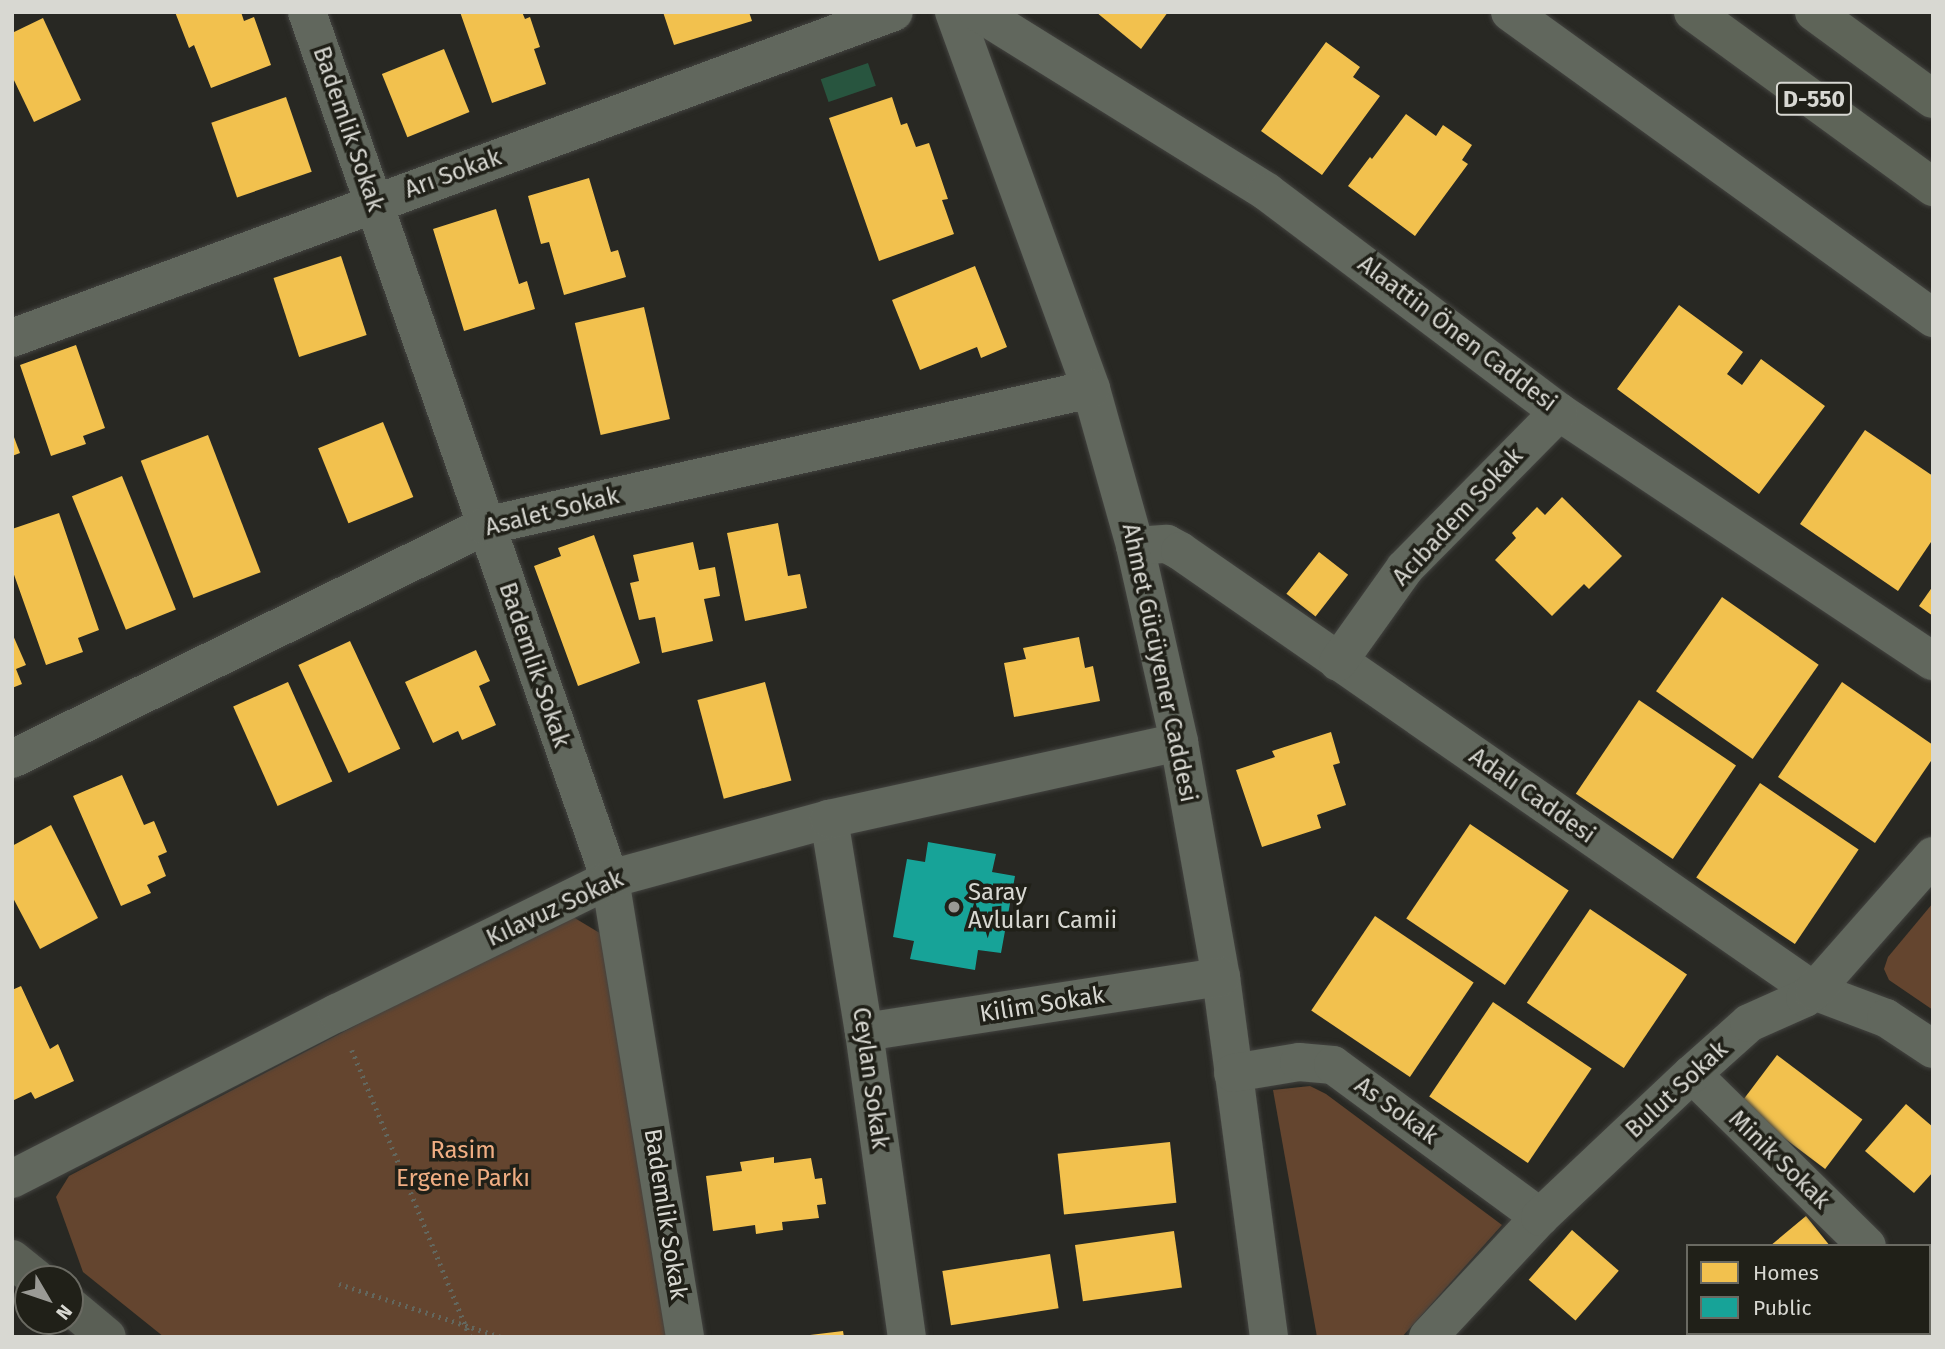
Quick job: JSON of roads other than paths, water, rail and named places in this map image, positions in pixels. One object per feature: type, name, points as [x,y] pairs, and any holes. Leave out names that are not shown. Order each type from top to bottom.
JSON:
[{"type":"highway","name":"D-550","points":[[1693,12],[1933,187]]},
{"type":"highway","name":"D-550","points":[[1814,12],[1933,99]]},
{"type":"main road","points":[[84,1318],[107,1337]]},
{"type":"street","name":"Bademlik Sokak","points":[[307,12],[610,879],[685,1337]]},
{"type":"street","name":"Arı Sokak","points":[[12,338],[894,12]]},
{"type":"street","name":"Ahmet Gücüyener Caddesi","points":[[954,12],[1091,389],[1135,546],[1179,742],[1221,978],[1269,1337]]},
{"type":"street","name":"Alaattin Önen Caddesi","points":[[978,12],[1267,192],[1559,412],[1933,661]]},
{"type":"street","points":[[1510,12],[1933,318]]},
{"type":"street","name":"Asalet Sokak","points":[[12,759],[485,526],[1091,389]]},
{"type":"street","name":"Acıbadem Sokak","points":[[1338,662],[1405,568],[1559,412]]},
{"type":"street","name":"Adalı Caddesi","points":[[1135,546],[1167,544],[1814,991],[1885,1018],[1933,1049]]},
{"type":"street","name":"Kılavuz Sokak","points":[[12,1180],[337,1013],[610,879],[829,819],[1179,742]]},
{"type":"street","name":"Ceylan Sokak","points":[[829,819],[864,1032],[907,1337]]},
{"type":"street","name":"Bulut Sokak","points":[[1428,1337],[1540,1217],[1692,1074],[1749,1023],[1805,998],[1814,991],[1933,856]]},
{"type":"street","name":"Kilim Sokak","points":[[864,1032],[1221,978]]},
{"type":"street","name":"As Sokak","points":[[1233,1073],[1299,1062],[1333,1065],[1540,1217]]},
{"type":"street","name":"Minik Sokak","points":[[1692,1074],[1865,1244]]},
{"type":"place","name":"Saray Avluları Camii","points":[[954,907]]},
{"type":"park label","name":"Rasim Ergene Parkı","points":[[463,1165]]}]
